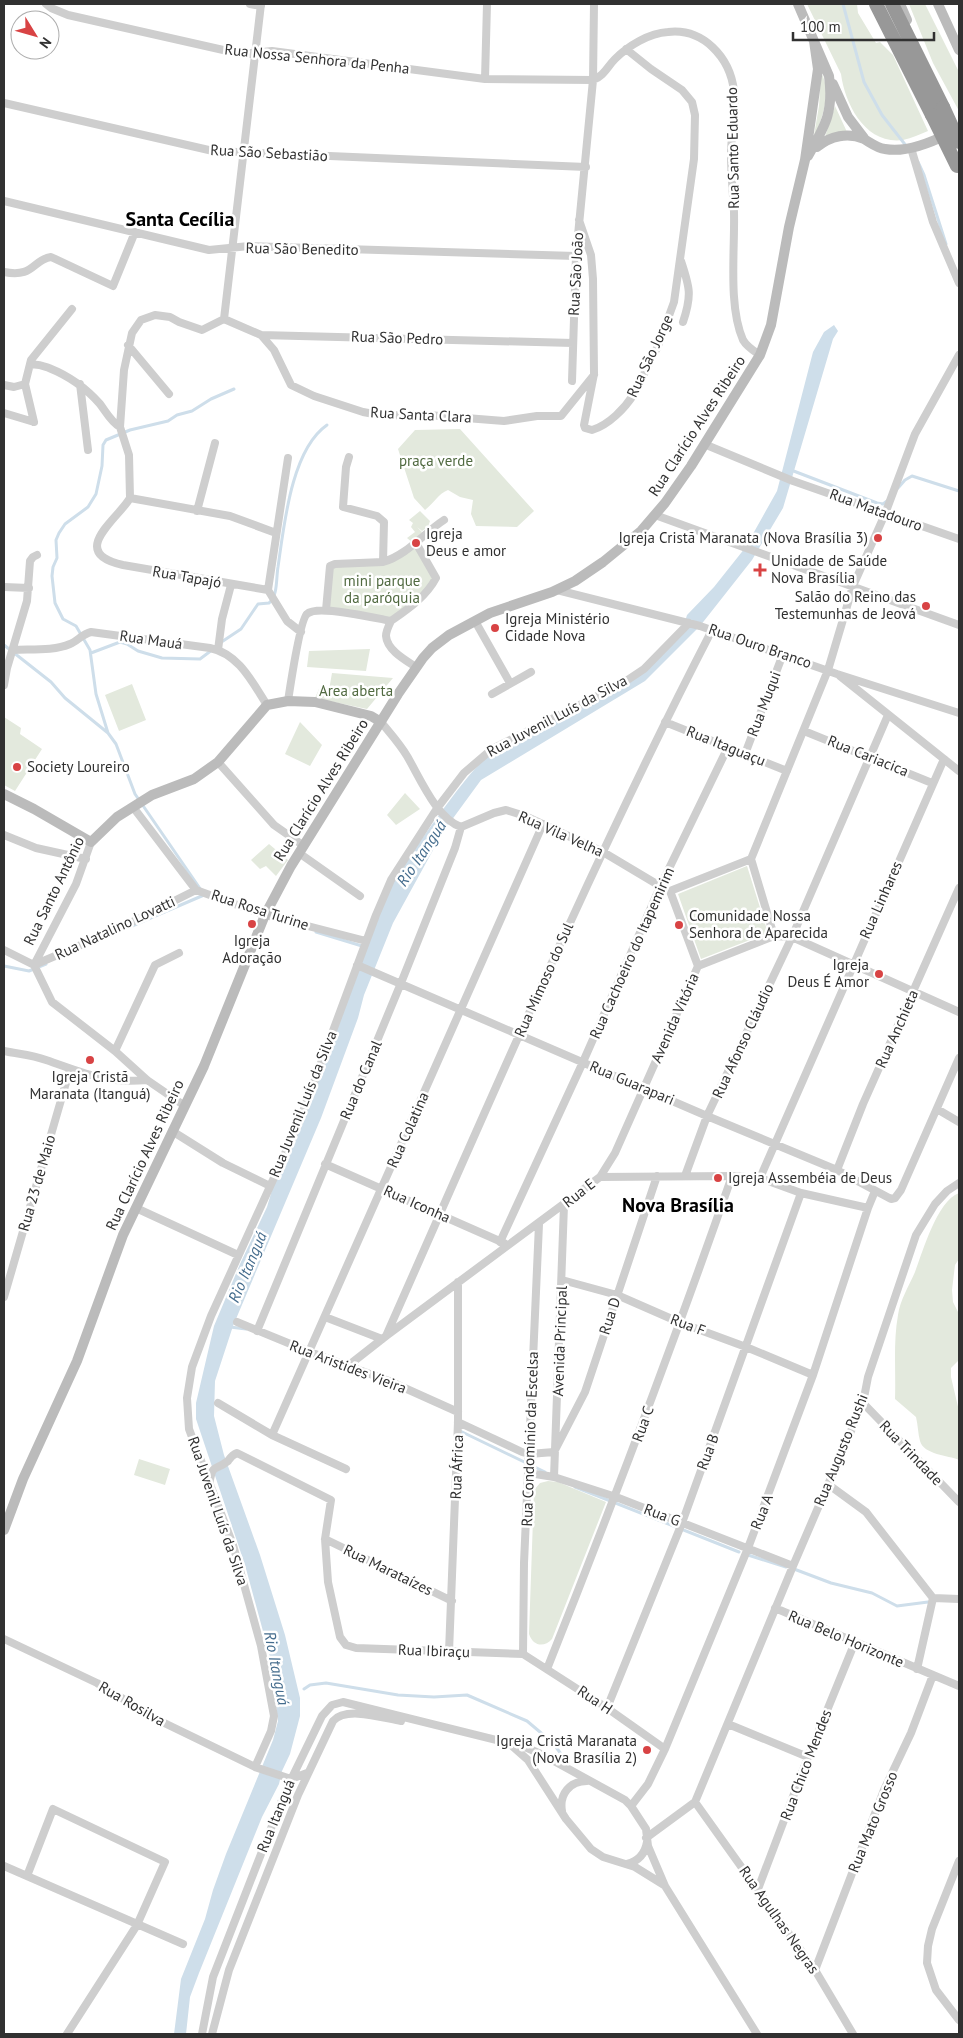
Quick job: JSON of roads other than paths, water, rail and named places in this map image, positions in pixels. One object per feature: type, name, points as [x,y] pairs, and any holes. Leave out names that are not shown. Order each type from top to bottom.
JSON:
[{"type":"highway","points":[[876,4],[888,29],[937,111],[959,142]]},
{"type":"highway","points":[[892,4],[928,75],[937,111],[958,169]]},
{"type":"street","name":"Rua Nossa Senhora da Penha","points":[[46,4],[62,13],[241,54],[272,51],[485,79],[593,80]]},
{"type":"street","points":[[250,4],[261,5],[224,319],[202,330],[165,316],[150,316],[138,322],[128,345],[124,370],[120,427],[129,455],[130,498],[230,516],[276,533]]},
{"type":"street","points":[[485,79],[487,4]]},
{"type":"street","name":"Rua São João","points":[[572,381],[576,256],[593,80],[594,4]]},
{"type":"street","name":"Rua Clarício Alves Ribeiro","points":[[798,4],[829,76],[831,97],[828,117],[821,136],[808,156]]},
{"type":"street","points":[[871,4],[878,17],[888,29]]},
{"type":"street","points":[[900,4],[928,75]]},
{"type":"street","points":[[938,4],[959,50]]},
{"type":"street","name":"Rua Santo Eduardo","points":[[593,80],[601,76],[612,62],[640,40],[658,34],[682,31],[696,36],[710,43],[724,63],[734,89],[731,164],[736,309],[743,340],[747,346],[760,356]]},
{"type":"street","name":"Rua Clarício Alves Ribeiro","points":[[4,1530],[22,1479],[77,1362],[123,1234],[208,1057],[265,915],[301,850],[416,667],[432,648],[449,635],[496,611],[557,590],[575,581],[603,562],[641,531],[691,466],[760,356],[771,325],[789,227],[808,156],[818,69],[814,41]]},
{"type":"street","name":"Rua São Jorge","points":[[579,220],[591,255],[593,279],[594,374],[584,425],[590,430],[602,426],[629,402],[640,385],[670,314],[674,302],[694,159],[694,108],[692,102],[682,90],[651,70],[626,50]]},
{"type":"street","points":[[829,76],[848,117],[866,140]]},
{"type":"street","points":[[4,96],[8,103]]},
{"type":"street","name":"Rua São Sebastião","points":[[8,103],[213,151],[586,167]]},
{"type":"street","points":[[808,156],[833,137],[853,136],[866,140],[885,150],[911,148],[935,140],[959,128]]},
{"type":"street","points":[[911,148],[933,222],[959,283]]},
{"type":"street","name":"Rua São Benedito","points":[[4,201],[209,250],[249,246],[576,256]]},
{"type":"street","points":[[4,272],[24,272],[36,266],[44,259],[52,257],[113,286],[134,232]]},
{"type":"street","points":[[680,259],[688,283],[690,301],[683,322]]},
{"type":"street","points":[[4,413],[34,422],[25,384],[31,360],[72,309]]},
{"type":"street","name":"Rua São Pedro","points":[[224,319],[261,335],[573,343]]},
{"type":"street","name":"Rua Santa Clara","points":[[261,335],[274,350],[291,385],[314,396],[363,412],[380,415],[415,414],[504,421],[538,416],[560,416],[594,374]]},
{"type":"street","points":[[128,345],[169,394]]},
{"type":"street","points":[[774,936],[751,859],[828,670],[853,586],[885,514],[915,434],[959,355]]},
{"type":"street","points":[[30,365],[35,364],[54,370],[80,384],[100,404],[116,425],[120,427]]},
{"type":"street","points":[[4,385],[14,387],[25,384]]},
{"type":"street","points":[[80,384],[88,450]]},
{"type":"street","points":[[197,511],[215,443]]},
{"type":"street","name":"Rua Matadouro","points":[[704,444],[793,481],[959,539]]},
{"type":"street","points":[[350,457],[346,467],[343,507],[376,516],[384,522],[383,562]]},
{"type":"street","points":[[288,458],[268,590],[287,621],[301,632]]},
{"type":"street","name":"Rua Tapajó","points":[[130,498],[104,529],[99,540],[100,553],[108,560],[123,565],[268,590]]},
{"type":"street","points":[[655,515],[959,625]]},
{"type":"street","points":[[326,610],[330,566],[334,564],[391,560],[444,520]]},
{"type":"street","points":[[416,543],[436,578],[431,588],[411,607],[391,620],[386,635],[389,644],[395,652],[416,667]]},
{"type":"street","points":[[4,684],[7,658],[14,650],[29,588],[30,561],[37,555]]},
{"type":"street","points":[[218,650],[222,618],[231,585]]},
{"type":"street","points":[[4,587],[29,588]]},
{"type":"street","name":"Rua Ouro Branco","points":[[557,590],[712,630],[837,674],[959,713]]},
{"type":"street","points":[[288,701],[305,615],[312,610],[326,610],[391,620]]},
{"type":"street","points":[[476,621],[510,683]]},
{"type":"street","name":"Rua Juvenil Luís da Silva","points":[[257,1768],[271,1731],[273,1707],[261,1646],[235,1554],[189,1429],[187,1398],[192,1367],[211,1316],[298,1125],[360,966],[366,941],[392,880],[439,809],[464,773],[492,749],[624,683],[644,669],[689,623]]},
{"type":"street","name":"Rua Mimoso do Sul","points":[[384,1337],[519,1034],[603,852],[665,722],[712,630]]},
{"type":"street","name":"Rua Mauá","points":[[14,650],[63,646],[71,644],[85,633],[91,632],[218,650],[239,664],[267,705]]},
{"type":"street","name":"Rua Muqui","points":[[745,754],[783,654]]},
{"type":"street","points":[[492,694],[531,672]]},
{"type":"street","points":[[837,674],[959,770]]},
{"type":"street","points":[[267,705],[288,701],[315,702],[354,710],[381,722],[407,755],[446,820],[453,825],[461,827]]},
{"type":"street","name":"Rua Santo Antônio","points":[[34,966],[67,905],[91,842],[117,816],[152,795],[194,779],[218,762],[267,705]]},
{"type":"street","name":"Rua Afonso Cláudio","points":[[685,1176],[707,1116],[792,937],[888,715]]},
{"type":"street","name":"Rua Itaguaçu","points":[[665,722],[787,771]]},
{"type":"street","name":"Rua Cariacica","points":[[804,731],[870,756],[932,783]]},
{"type":"street","name":"Rua Cachoeiro do Itapemirim","points":[[504,1243],[660,887],[728,747]]},
{"type":"street","name":"Rua Linhares","points":[[760,1178],[944,759]]},
{"type":"street","points":[[218,762],[274,825],[301,850],[360,896]]},
{"type":"street","points":[[4,794],[91,842]]},
{"type":"street","name":"Rua Rosa Turine","points":[[133,807],[196,890],[265,915],[366,941]]},
{"type":"street","name":"Rua Vila Velha","points":[[461,827],[506,810],[543,824],[603,852],[660,887],[670,891]]},
{"type":"street","name":"Rua Colatina","points":[[272,1435],[543,824]]},
{"type":"street","name":"Rua do Canal","points":[[257,1331],[456,848],[461,827]]},
{"type":"street","points":[[4,835],[36,848],[86,859]]},
{"type":"street","points":[[751,859],[670,891],[698,966],[774,936],[792,937],[959,1012]]},
{"type":"street","name":"Rua Anchieta","points":[[837,1170],[863,1104],[914,993],[959,888]]},
{"type":"street","name":"Rua Natalino Lovatti","points":[[34,966],[116,930],[196,890]]},
{"type":"street","points":[[4,950],[34,966],[52,1002],[115,1051],[147,1080],[185,1106]]},
{"type":"street","points":[[115,1051],[155,964],[179,953]]},
{"type":"street","name":"Rua Guarapari","points":[[360,966],[837,1170],[891,1199],[895,1198],[902,1190],[937,1109]]},
{"type":"street","name":"Avenida Vitória","points":[[600,1177],[615,1153],[698,966]]},
{"type":"street","points":[[4,1051],[44,1059],[98,1079],[131,1082],[147,1080]]},
{"type":"street","points":[[959,1058],[937,1109],[959,1122]]},
{"type":"street","name":"Rua 23 de Maio","points":[[4,1298],[70,1069]]},
{"type":"street","points":[[172,1131],[223,1163],[270,1186]]},
{"type":"street","name":"Rua Iconha","points":[[325,1164],[504,1243]]},
{"type":"street","name":"Rua D","points":[[554,1452],[586,1392],[657,1176]]},
{"type":"street","name":"Rua E","points":[[349,1365],[458,1282],[504,1243],[539,1224],[600,1177],[732,1176],[760,1178],[801,1193],[868,1208]]},
{"type":"street","name":"Rua C","points":[[547,1669],[616,1496],[681,1323],[732,1176]]},
{"type":"street","name":"Rua Augusto Rushi","points":[[695,1802],[775,1608],[829,1485],[843,1446],[863,1403],[868,1377],[916,1235],[934,1204],[959,1183]]},
{"type":"street","points":[[868,1208],[875,1191]]},
{"type":"street","name":"Rua B","points":[[607,1708],[682,1523],[801,1193]]},
{"type":"street","name":"Avenida Principal","points":[[554,1476],[564,1205]]},
{"type":"street","points":[[136,1208],[238,1255]]},
{"type":"street","name":"Rua A","points":[[631,1806],[648,1784],[665,1749],[748,1548],[813,1375],[868,1208]]},
{"type":"street","name":"Rua Condomínio da Escelsa","points":[[523,1654],[524,1563],[539,1224]]},
{"type":"street","name":"Rua F","points":[[562,1280],[617,1296],[813,1375]]},
{"type":"street","name":"Rua África","points":[[449,1652],[458,1422],[458,1282]]},
{"type":"street","points":[[325,1317],[384,1337]]},
{"type":"street","name":"Rua Aristides Vieira","points":[[237,1322],[310,1352],[349,1365],[458,1412]]},
{"type":"street","points":[[218,1403],[272,1435],[346,1468]]},
{"type":"street","name":"Rua Trindade","points":[[863,1403],[959,1502]]},
{"type":"street","points":[[458,1422],[529,1454],[554,1452]]},
{"type":"street","points":[[209,1485],[211,1474],[216,1466],[228,1461],[232,1455],[237,1453],[331,1500],[325,1539]]},
{"type":"street","name":"Rua G","points":[[529,1473],[554,1476],[616,1496],[793,1566]]},
{"type":"street","points":[[829,1485],[866,1512],[933,1598],[959,1599]]},
{"type":"street","name":"Rua Marataízes","points":[[325,1539],[452,1601]]},
{"type":"street","name":"Rua Ibiraçu","points":[[325,1539],[328,1582],[340,1637],[346,1645],[356,1648],[523,1654]]},
{"type":"street","name":"Rua Belo Horizonte","points":[[917,1669],[933,1598]]},
{"type":"street","name":"Rua Belo Horizonte","points":[[775,1608],[959,1686]]},
{"type":"street","name":"Rua Rosilva","points":[[4,1639],[97,1683],[156,1719],[257,1768],[291,1778]]},
{"type":"street","name":"Rua Chico Mendes","points":[[758,1889],[808,1757],[855,1642]]},
{"type":"street","name":"Rua H","points":[[523,1654],[607,1708],[665,1749]]},
{"type":"street","name":"Rua Mato Grosso","points":[[815,1970],[884,1790],[911,1733],[933,1675]]},
{"type":"street","name":"Rua Itanguá","points":[[202,2034],[213,1977],[291,1778],[322,1716],[328,1708],[338,1703],[349,1702],[534,1750],[631,1806],[644,1826],[647,1840],[665,1886]]},
{"type":"street","name":"Rua Itanguá","points":[[212,2034],[227,1975],[307,1773],[333,1721],[344,1714],[353,1713],[434,1725]]},
{"type":"street","points":[[728,1724],[808,1757]]},
{"type":"street","name":"Rua Itanguá","points":[[508,1743],[528,1760],[566,1819],[598,1854],[643,1871],[665,1886]]},
{"type":"street","points":[[291,1778],[307,1773]]},
{"type":"street","points":[[566,1819],[561,1803],[564,1793],[576,1783],[589,1781]]},
{"type":"street","points":[[627,1864],[640,1858],[645,1851],[647,1840],[695,1802]]},
{"type":"street","name":"Rua Agulhas Negras","points":[[695,1802],[815,1970],[853,2034]]},
{"type":"street","points":[[27,1876],[53,1809],[165,1862],[136,1925],[67,2034]]},
{"type":"street","points":[[959,1860],[932,1929],[927,1963],[936,1990],[959,2020]]},
{"type":"street","points":[[4,1866],[183,1944]]},
{"type":"street","points":[[665,1886],[758,2034]]},
{"type":"water","name":"Rio Itanguá","points":[[834,325],[838,331],[833,339],[783,508],[752,560],[700,626],[645,681],[481,780],[443,832],[393,923],[364,995],[358,1018],[321,1118],[233,1326],[215,1381],[214,1416],[224,1455],[260,1555],[285,1635],[300,1698],[300,1716],[290,1754],[282,1771],[279,1784],[262,1817],[190,1997],[186,2034],[174,2034],[181,1979],[205,1919],[226,1854],[273,1740],[278,1721],[270,1657],[245,1565],[196,1419],[196,1403],[214,1326],[267,1207],[275,1180],[388,888],[441,812],[466,779],[487,757],[495,750],[630,681],[683,628],[687,615],[714,587],[745,548],[777,491],[813,352],[824,332]]},
{"type":"waterway","points":[[843,4],[864,82],[882,115],[907,147]]},
{"type":"waterway","points":[[918,162],[946,244]]},
{"type":"waterway","points":[[108,733],[96,694],[90,650],[76,626],[63,619],[55,603],[52,576],[57,558],[56,540],[65,524],[88,507],[96,494],[102,466],[103,445],[106,440],[130,430],[168,421],[234,389]]},
{"type":"waterway","points":[[220,643],[241,629],[258,604],[269,603],[274,596],[283,531],[297,470],[305,452],[315,437],[327,425]]},
{"type":"waterway","points":[[791,470],[877,503],[883,504],[887,501]]},
{"type":"waterway","points":[[898,488],[905,480],[912,476],[959,491]]},
{"type":"waterway","points":[[91,653],[120,642],[138,651],[162,658],[200,659],[212,650]]},
{"type":"waterway","points":[[4,645],[51,682],[65,698],[108,733],[116,744],[135,794],[201,890]]},
{"type":"waterway","points":[[132,926],[204,895]]},
{"type":"waterway","points":[[316,932],[362,946]]},
{"type":"waterway","points":[[4,966],[29,971],[46,964]]},
{"type":"waterway","points":[[230,1327],[246,1329]]},
{"type":"waterway","points":[[458,1430],[545,1472]]},
{"type":"waterway","points":[[575,1487],[739,1552]]},
{"type":"waterway","points":[[748,1555],[786,1567]]},
{"type":"waterway","points":[[794,1569],[831,1583],[872,1593],[897,1606],[928,1602]]},
{"type":"waterway","points":[[304,1689],[310,1685],[326,1683],[398,1695],[434,1697],[467,1695],[527,1721],[553,1743],[561,1754]]},
{"type":"place","name":"Igreja Cristã Maranata (Nova Brasília 3)","points":[[878,538]]},
{"type":"place","name":"Igreja Deus e amor","points":[[416,543]]},
{"type":"place","name":"Unidade de Saúde Nova Brasília","points":[[760,570]]},
{"type":"place","name":"Salão do Reino das Testemunhas de Jeová","points":[[926,606]]},
{"type":"place","name":"Igreja Ministério Cidade Nova","points":[[495,628]]},
{"type":"place","name":"Society Loureiro","points":[[17,767]]},
{"type":"place","name":"Igreja Adoração","points":[[252,924]]},
{"type":"place","name":"Comunidade Nossa Senhora de Aparecida","points":[[679,925]]},
{"type":"place","name":"Igreja Deus É Amor","points":[[879,974]]},
{"type":"place","name":"Igreja Cristã Maranata (Itanguá)","points":[[90,1060]]},
{"type":"place","name":"Igreja Assembéia de Deus","points":[[718,1178]]},
{"type":"place","name":"Igreja Cristã Maranata (Nova Brasília 2)","points":[[647,1750]]},
{"type":"district","name":"Santa Cecília","points":[[180,219]]},
{"type":"district","name":"Nova Brasília","points":[[678,1205]]},
{"type":"park label","name":"praça verde","points":[[436,461]]},
{"type":"park label","name":"mini parque da paróquia","points":[[382,590]]},
{"type":"park label","name":"Area aberta","points":[[356,691]]}]
